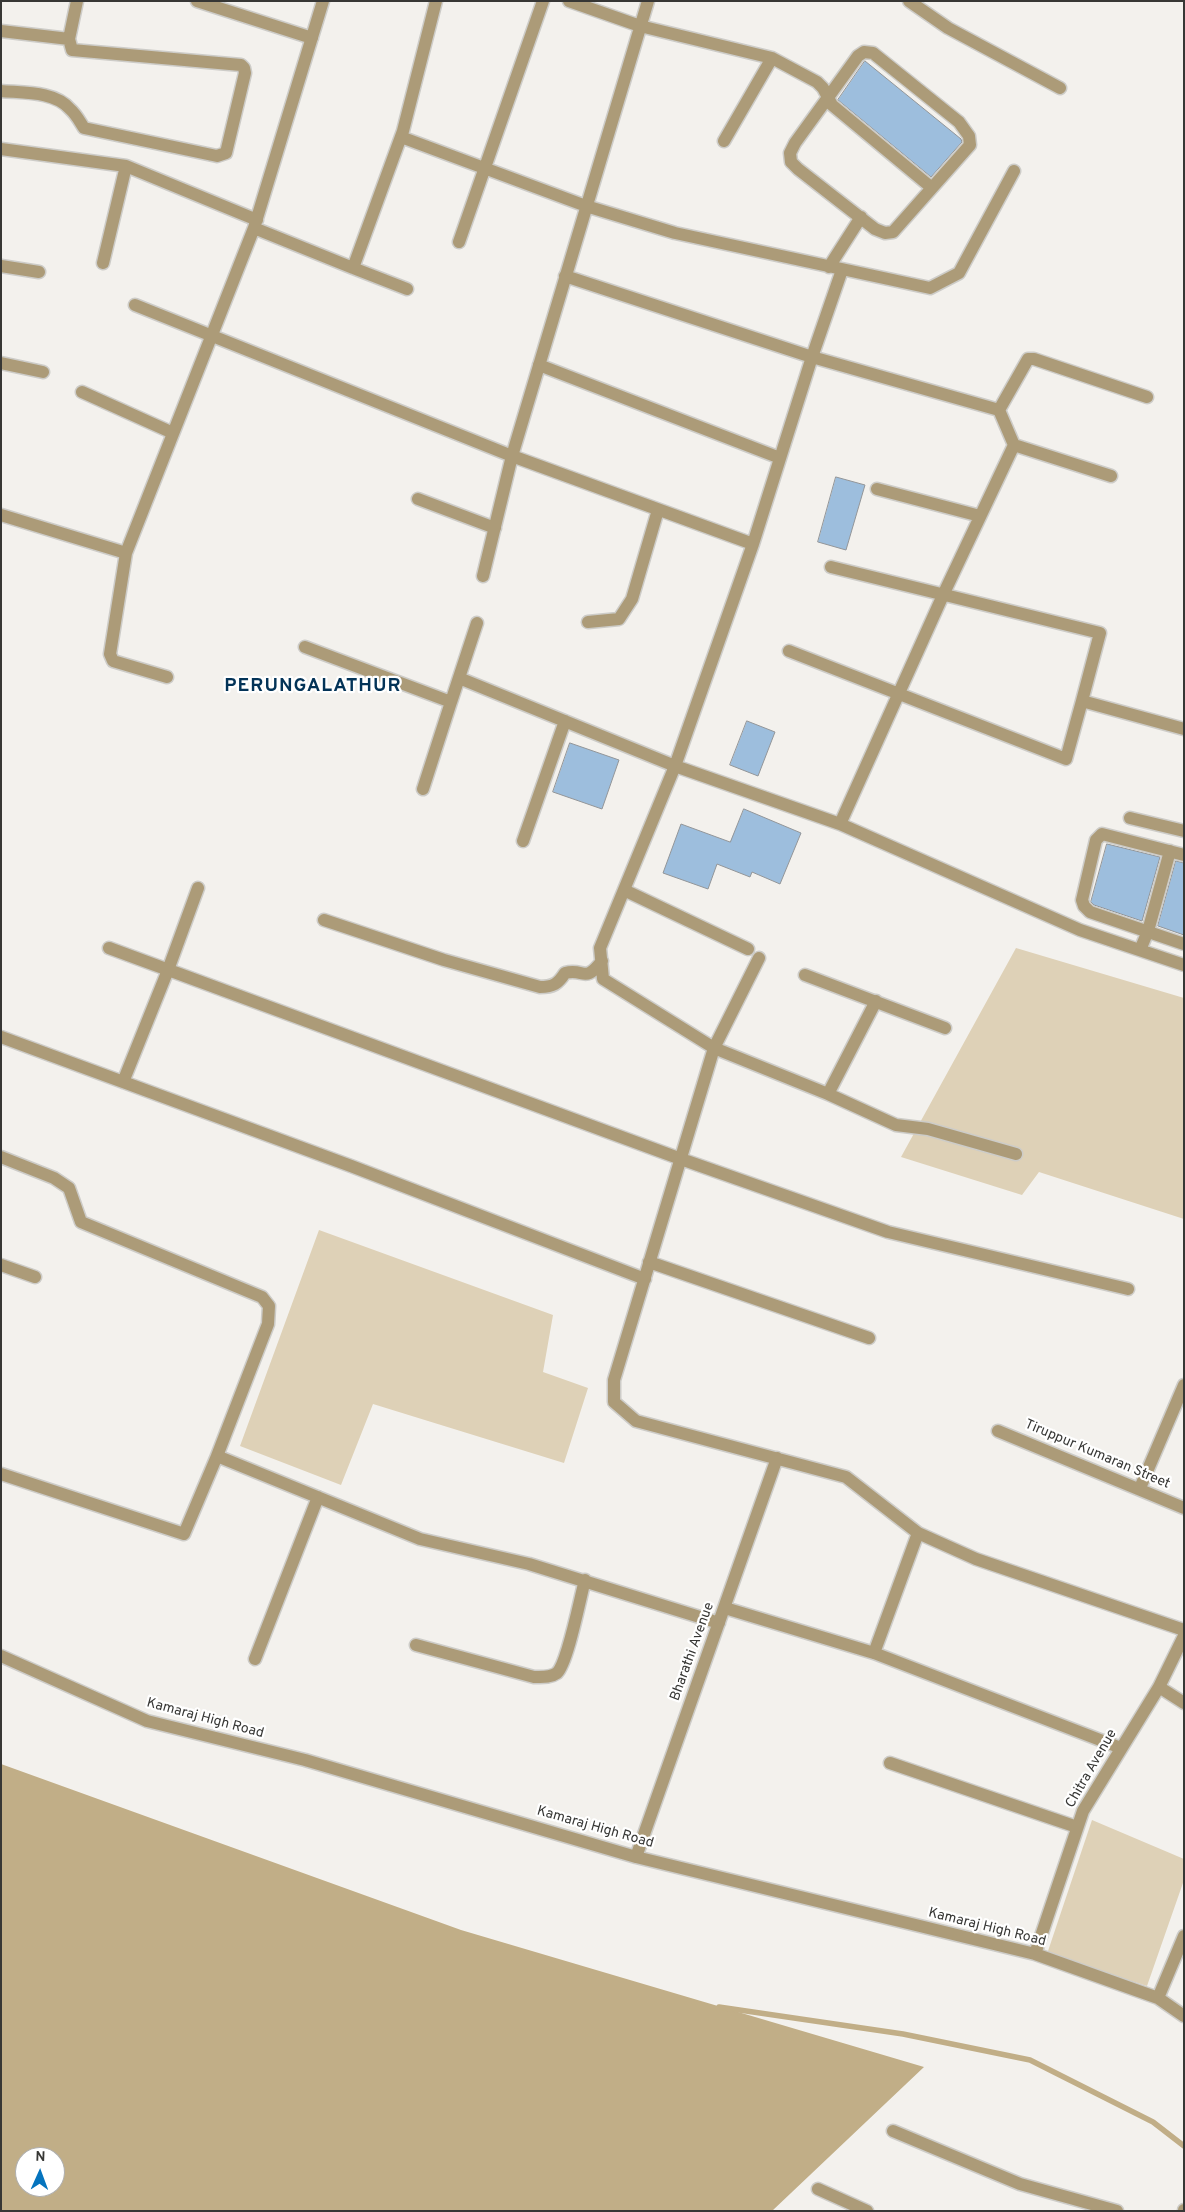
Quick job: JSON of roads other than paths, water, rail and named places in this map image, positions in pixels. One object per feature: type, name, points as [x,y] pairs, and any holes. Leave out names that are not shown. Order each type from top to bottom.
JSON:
[{"type":"street","points":[[1,91],[47,96],[60,100],[70,108],[84,128],[218,156],[226,153],[245,73],[241,65],[72,50],[69,38],[77,1]]},
{"type":"street","points":[[197,1],[312,38]]},
{"type":"street","points":[[167,677],[112,661],[110,654],[126,553],[255,224],[323,1]]},
{"type":"street","points":[[353,268],[401,137],[436,1]]},
{"type":"street","points":[[459,242],[543,1]]},
{"type":"street","points":[[569,1],[640,26],[772,58],[816,82],[823,88],[832,105],[932,188]]},
{"type":"street","points":[[482,576],[512,456],[648,1]]},
{"type":"street","points":[[909,1],[948,28],[1060,88]]},
{"type":"street","points":[[1,31],[69,38]]},
{"type":"street","points":[[864,52],[873,53],[959,122],[969,136],[970,145],[893,232],[885,233],[860,217],[798,170],[791,162],[790,153],[795,143],[828,96],[858,56],[864,52]]},
{"type":"street","points":[[724,141],[772,58]]},
{"type":"street","points":[[401,137],[586,206],[675,233],[930,288],[959,273],[1014,171]]},
{"type":"street","points":[[1,149],[126,166],[353,268],[408,289]]},
{"type":"street","points":[[103,263],[126,166]]},
{"type":"street","points":[[829,267],[860,217]]},
{"type":"street","points":[[1,266],[39,272]]},
{"type":"street","points":[[842,270],[812,357],[753,544],[675,766],[600,948],[603,979],[714,1048],[828,1094],[896,1125],[928,1129],[1016,1154]]},
{"type":"street","points":[[565,276],[812,357],[999,410]]},
{"type":"street","points":[[135,305],[212,334],[512,456],[753,544]]},
{"type":"street","points":[[999,410],[1028,359],[1034,359],[1147,397]]},
{"type":"street","points":[[1,363],[43,372]]},
{"type":"street","points":[[539,365],[780,458]]},
{"type":"street","points":[[82,392],[173,433]]},
{"type":"street","points":[[840,824],[944,593],[1014,445],[999,410]]},
{"type":"street","points":[[1014,445],[1111,476]]},
{"type":"street","points":[[877,489],[980,516]]},
{"type":"street","points":[[418,499],[495,528]]},
{"type":"street","points":[[588,622],[619,619],[632,599],[658,510]]},
{"type":"street","points":[[1,515],[126,553]]},
{"type":"street","points":[[789,651],[1066,759],[1100,633],[944,593],[831,567]]},
{"type":"street","points":[[423,789],[477,623]]},
{"type":"street","points":[[305,647],[451,702]]},
{"type":"street","points":[[459,678],[675,766],[840,824],[1080,930],[1184,965]]},
{"type":"street","points":[[1082,701],[1184,729]]},
{"type":"street","points":[[523,841],[565,721]]},
{"type":"street","points":[[1130,818],[1184,831]]},
{"type":"street","points":[[1184,854],[1107,834],[1098,836],[1082,900],[1084,906],[1090,912],[1184,944]]},
{"type":"street","points":[[1140,950],[1148,931],[1170,851]]},
{"type":"street","points":[[122,1082],[168,970],[198,888]]},
{"type":"street","points":[[624,890],[748,949]]},
{"type":"street","points":[[324,920],[444,960],[540,987],[550,987],[559,982],[565,973],[573,971],[585,975],[593,972],[602,961]]},
{"type":"street","points":[[109,948],[680,1159],[888,1232],[1128,1289]]},
{"type":"street","points":[[759,958],[714,1048],[614,1380],[614,1402],[636,1420],[846,1476],[918,1533],[976,1560],[1184,1630]]},
{"type":"street","points":[[805,976],[944,1028]]},
{"type":"street","points":[[828,1094],[876,1001]]},
{"type":"street","points":[[1,1037],[645,1279]]},
{"type":"street","points":[[1,1474],[184,1534],[217,1456],[268,1324],[269,1306],[262,1297],[81,1222],[69,1188],[54,1178],[3,1160]]},
{"type":"street","points":[[649,1262],[868,1338]]},
{"type":"street","points":[[1,1265],[35,1277]]},
{"type":"street","points":[[1140,1488],[1184,1384]]},
{"type":"street","name":"Tiruppur Kumaran Street","points":[[998,1431],[1140,1488],[1184,1508]]},
{"type":"street","points":[[217,1456],[420,1539],[529,1564],[719,1623]]},
{"type":"street","name":"Bharathi Avenue","points":[[636,1857],[777,1458]]},
{"type":"street","points":[[254,1660],[318,1497]]},
{"type":"street","points":[[874,1653],[918,1533]]},
{"type":"street","points":[[416,1645],[534,1677],[546,1678],[557,1673],[565,1659],[585,1580]]},
{"type":"street","points":[[725,1608],[874,1653],[1121,1748]]},
{"type":"street","name":"Chitra Avenue","points":[[1035,1954],[1083,1811],[1158,1687],[1184,1636]]},
{"type":"street","name":"Kamaraj High Road","points":[[1,1656],[147,1721],[306,1760],[636,1857],[1035,1954],[1158,1998],[1184,2016]]},
{"type":"street","points":[[1158,1687],[1184,1703]]},
{"type":"street","points":[[890,1763],[1077,1827]]},
{"type":"street","points":[[1158,1998],[1184,1936]]},
{"type":"street","points":[[893,2131],[1020,2184],[1117,2211]]},
{"type":"street","points":[[818,2189],[867,2211]]},
{"type":"waterway","points":[[719,2007],[903,2034],[1030,2060],[1153,2122],[1184,2146]]},
{"type":"district","name":"PERUNGALATHUR","points":[[313,687]]}]
